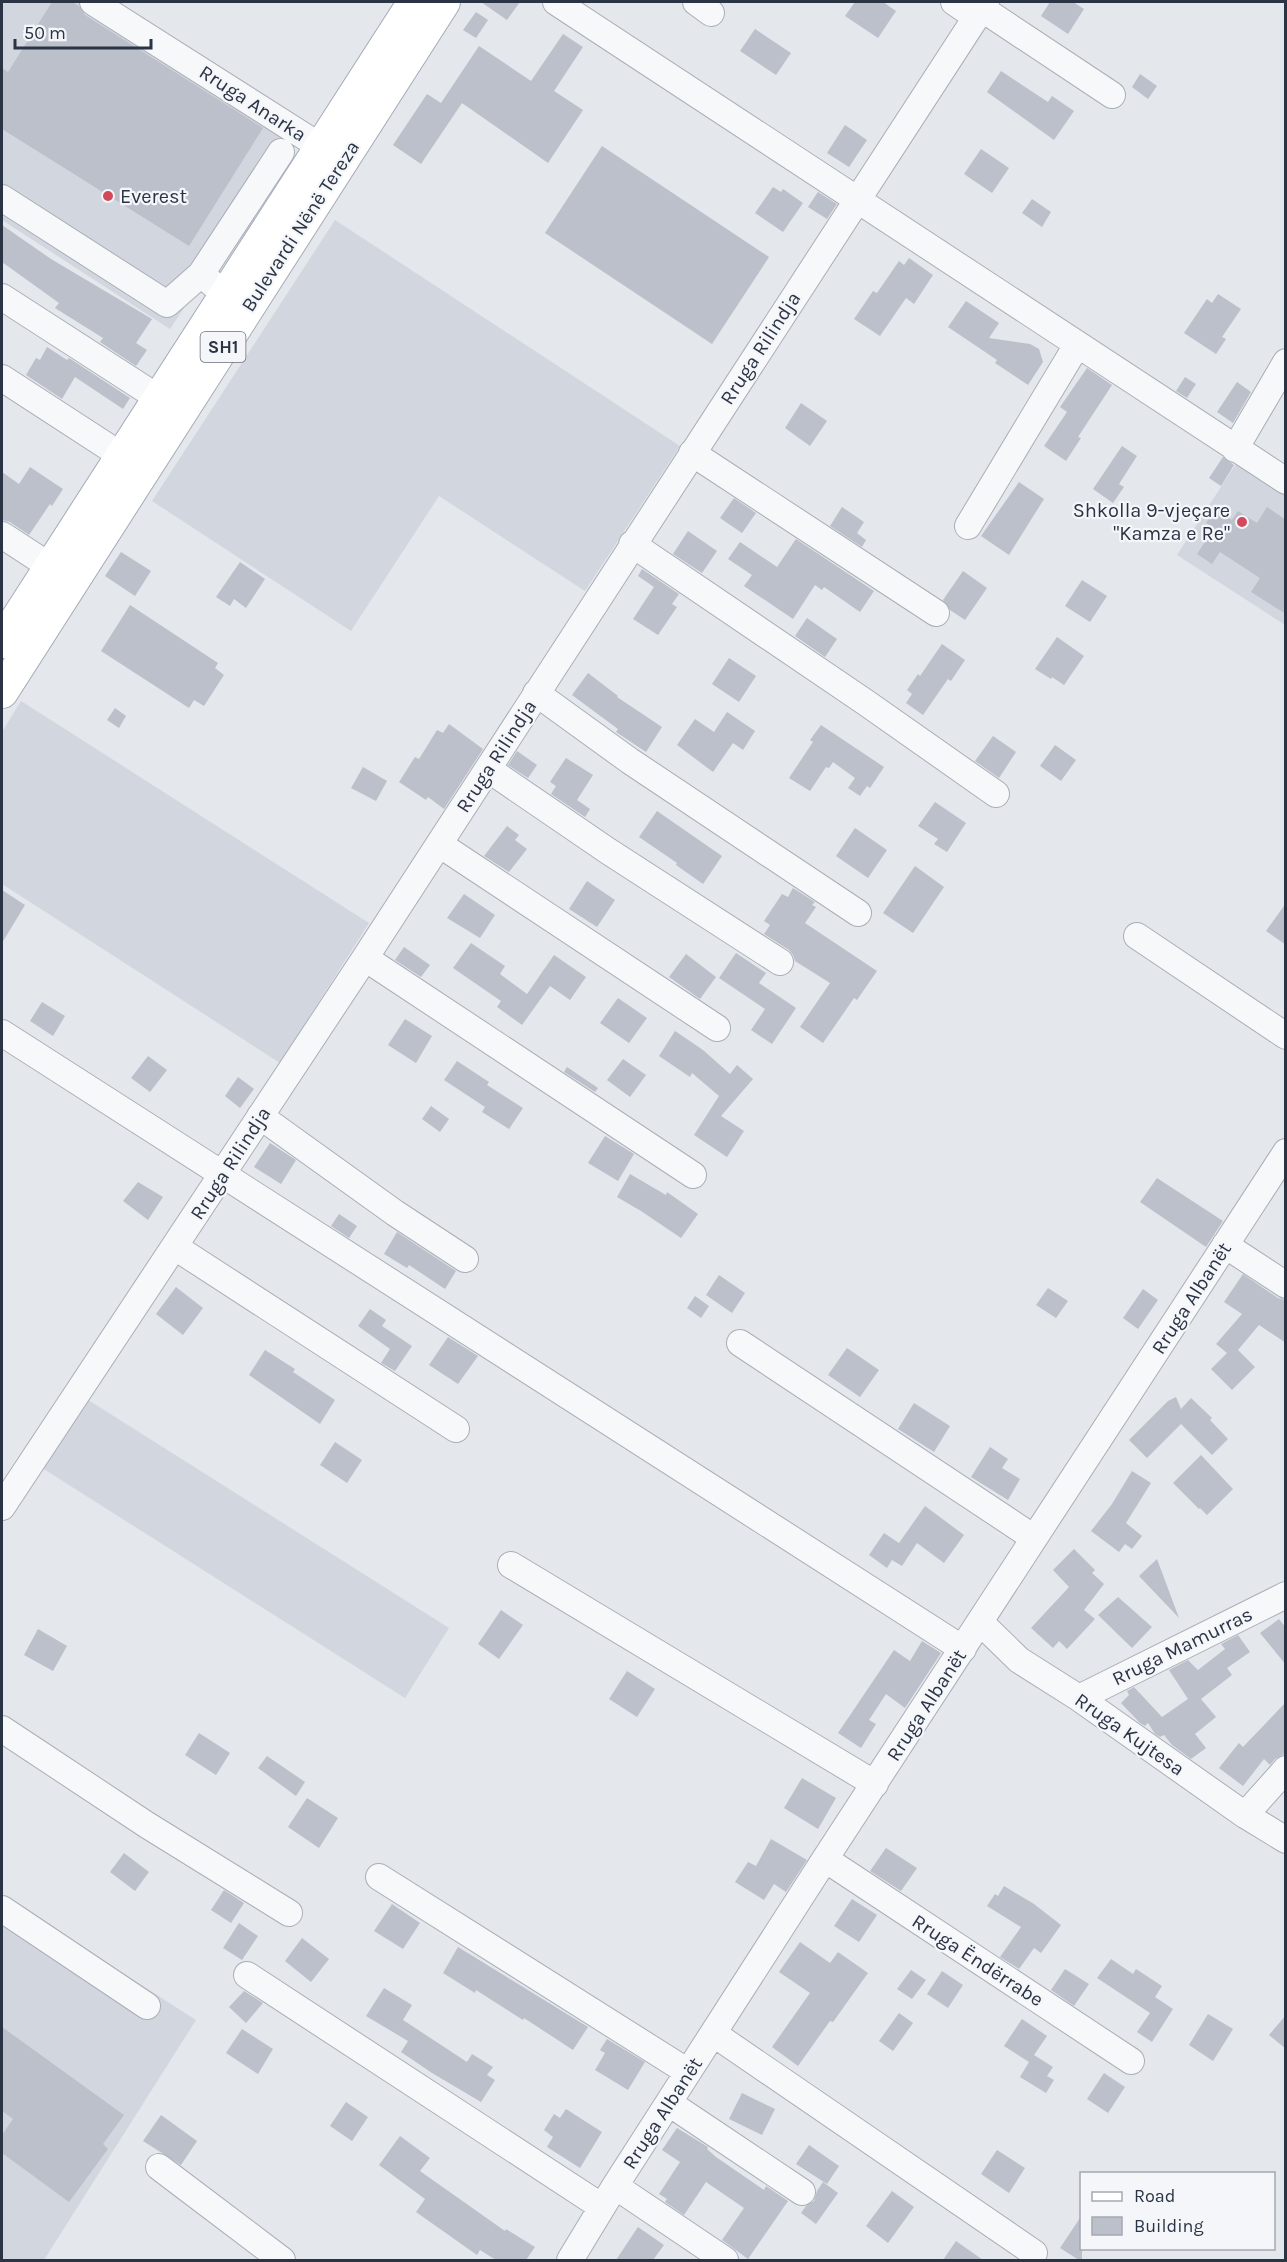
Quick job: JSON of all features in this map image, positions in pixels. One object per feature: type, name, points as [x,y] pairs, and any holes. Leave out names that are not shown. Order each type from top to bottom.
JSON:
[{"type":"main road","name":"Bulevardi Nënë Tereza","points":[[2,642],[414,2]]},
{"type":"main road","name":"Bulevardi Nënë Tereza","points":[[2,692],[444,2]]},
{"type":"street","name":"Rruga Anarka","points":[[93,2],[321,147]]},
{"type":"street","points":[[556,2],[1286,481]]},
{"type":"street","points":[[954,2],[981,9],[1112,95]]},
{"type":"street","name":"Rruga Rilindja","points":[[2,1507],[365,958],[981,9]]},
{"type":"street","points":[[2,198],[167,304],[201,274],[281,152]]},
{"type":"street","points":[[201,274],[226,295]]},
{"type":"street","points":[[2,297],[160,399]]},
{"type":"street","points":[[968,526],[1077,345]]},
{"type":"street","points":[[1235,448],[1286,362]]},
{"type":"street","points":[[2,378],[123,456]]},
{"type":"street","points":[[692,453],[936,613]]},
{"type":"street","points":[[2,535],[51,567]]},
{"type":"street","points":[[632,544],[996,794]]},
{"type":"street","points":[[536,693],[630,761],[858,913]]},
{"type":"street","points":[[488,769],[608,851],[780,962]]},
{"type":"street","points":[[439,844],[717,1028]]},
{"type":"street","points":[[1137,936],[1286,1036]]},
{"type":"street","points":[[365,958],[693,1174]]},
{"type":"street","points":[[2,1033],[222,1176],[963,1648]]},
{"type":"street","points":[[260,1116],[395,1213],[465,1259]]},
{"type":"street","name":"Rruga Albanët","points":[[570,2260],[688,2072],[1034,1538],[1225,1245],[1281,1169]]},
{"type":"street","points":[[1225,1245],[1286,1286]]},
{"type":"street","points":[[175,1247],[456,1429]]},
{"type":"street","points":[[740,1343],[1034,1538]]},
{"type":"street","points":[[511,1565],[875,1784]]},
{"type":"street","name":"Rruga Mamurras","points":[[1079,1698],[1286,1595]]},
{"type":"street","name":"Rruga Kujtesa","points":[[980,1622],[1019,1660],[1079,1698],[1245,1815],[1286,1840]]},
{"type":"street","points":[[2,1729],[147,1825],[290,1913]]},
{"type":"street","points":[[1245,1815],[1286,1769]]},
{"type":"street","name":"Rruga Ëndërrabe","points":[[825,1859],[1131,2061]]},
{"type":"street","points":[[379,1877],[688,2072]]},
{"type":"street","points":[[2,1909],[147,2006]]},
{"type":"street","points":[[247,1975],[609,2197],[725,2260]]},
{"type":"street","points":[[714,2034],[839,2122],[864,2125],[1037,2248]]},
{"type":"street","points":[[669,2103],[802,2192]]},
{"type":"street","points":[[159,2167],[282,2260]]},
{"type":"shaded area","points":[[2,2],[80,2],[295,140],[170,329],[2,220]]},
{"type":"shaded area","points":[[335,220],[680,446],[585,591],[439,496],[351,631],[152,501]]},
{"type":"shaded area","name":"Shkolla 9-vjeçare \"Kamza e Re\"","points":[[1239,459],[1285,490],[1285,625],[1177,555]]},
{"type":"shaded area","points":[[21,701],[369,923],[280,1063],[2,884],[2,732]]},
{"type":"shaded area","points":[[82,1396],[449,1628],[405,1698],[39,1466]]},
{"type":"shaded area","points":[[2,1896],[196,2020],[44,2260],[2,2260]]},
{"type":"building","points":[[52,2],[72,2],[79,6],[85,15],[263,128],[189,246],[2,129],[2,68],[8,72]]},
{"type":"building","points":[[481,2],[520,2],[507,20]]},
{"type":"building","points":[[855,2],[883,2],[896,11],[878,38],[845,16]]},
{"type":"building","points":[[1050,2],[1073,2],[1084,9],[1068,34],[1041,16]]},
{"type":"building","points":[[476,12],[488,20],[476,38],[463,30]]},
{"type":"building","points":[[755,29],[791,53],[776,75],[740,51]]},
{"type":"building","points":[[563,34],[583,47],[554,91],[583,110],[548,163],[462,103],[421,164],[393,145],[427,94],[441,103],[479,46],[531,81]]},
{"type":"building","points":[[1001,71],[1048,102],[1052,96],[1074,111],[1054,140],[987,92]]},
{"type":"building","points":[[1140,74],[1157,86],[1148,99],[1132,87]]},
{"type":"building","points":[[845,125],[867,140],[849,167],[827,153]]},
{"type":"building","points":[[602,146],[769,257],[712,344],[545,233]]},
{"type":"building","points":[[981,149],[1009,168],[992,193],[964,174]]},
{"type":"building","points":[[773,187],[781,192],[783,189],[803,203],[783,232],[755,213]]},
{"type":"building","points":[[818,192],[837,204],[827,219],[808,207]]},
{"type":"building","points":[[1032,199],[1051,212],[1042,227],[1022,213]]},
{"type":"building","points":[[2,225],[51,259],[152,319],[136,343],[147,350],[136,366],[100,342],[103,338],[55,308],[59,303],[2,262]]},
{"type":"building","points":[[909,258],[933,275],[914,304],[906,298],[880,336],[854,319],[873,291],[877,293],[899,261],[904,265]]},
{"type":"building","points":[[1218,294],[1241,309],[1222,337],[1226,339],[1216,354],[1184,333],[1207,299],[1212,303]]},
{"type":"building","points":[[966,301],[999,323],[989,338],[1030,344],[1039,349],[1043,362],[1028,385],[995,363],[997,360],[948,327]]},
{"type":"building","points":[[47,347],[67,360],[69,358],[130,398],[123,409],[75,377],[62,399],[26,375],[36,358],[40,360]]},
{"type":"building","points":[[1087,368],[1112,385],[1078,437],[1081,438],[1066,461],[1044,446],[1067,412],[1060,407]]},
{"type":"building","points":[[1185,377],[1196,384],[1187,398],[1176,391]]},
{"type":"building","points":[[1237,382],[1251,392],[1233,423],[1217,412]]},
{"type":"building","points":[[801,403],[827,421],[810,446],[785,428]]},
{"type":"building","points":[[1122,446],[1137,456],[1119,484],[1124,487],[1113,503],[1093,489]]},
{"type":"building","points":[[1223,457],[1234,465],[1221,486],[1209,478]]},
{"type":"building","points":[[30,467],[63,489],[29,535],[10,522],[2,520],[2,472],[19,484]]},
{"type":"building","points":[[1019,482],[1044,499],[1009,555],[981,536]]},
{"type":"building","points":[[734,498],[756,513],[742,533],[720,518]]},
{"type":"building","points":[[842,507],[864,522],[857,533],[866,540],[862,547],[830,526]]},
{"type":"building","points":[[1267,507],[1286,520],[1286,614],[1251,592],[1260,578],[1220,552],[1212,564],[1197,554],[1214,528],[1206,523],[1215,509],[1232,520],[1238,511],[1257,523]]},
{"type":"building","points":[[688,531],[717,551],[702,573],[673,554]]},
{"type":"building","points":[[796,539],[874,591],[860,612],[824,587],[822,590],[815,585],[793,619],[744,586],[752,575],[728,559],[740,542],[777,567]]},
{"type":"building","points":[[121,552],[151,571],[135,596],[105,576]]},
{"type":"building","points":[[240,562],[265,579],[246,608],[234,599],[230,606],[216,597]]},
{"type":"building","points":[[642,569],[679,594],[672,604],[677,607],[658,635],[633,619],[654,587],[638,576]]},
{"type":"building","points":[[963,571],[987,588],[965,620],[950,610],[943,600]]},
{"type":"building","points":[[1082,580],[1107,596],[1090,622],[1065,606]]},
{"type":"building","points":[[130,605],[218,663],[215,668],[224,675],[204,706],[194,700],[189,708],[101,651]]},
{"type":"building","points":[[807,618],[837,639],[825,657],[795,636]]},
{"type":"building","points":[[1057,637],[1084,656],[1064,685],[1035,669]]},
{"type":"building","points":[[942,644],[965,660],[951,681],[948,679],[923,715],[906,703],[912,694],[907,690],[918,674],[920,676]]},
{"type":"building","points":[[729,658],[756,676],[739,702],[712,684]]},
{"type":"building","points":[[588,673],[617,697],[662,727],[646,752],[616,732],[618,729],[572,695]]},
{"type":"building","points":[[115,708],[126,716],[119,728],[107,720]]},
{"type":"building","points":[[727,712],[755,731],[743,750],[733,743],[713,772],[677,745],[695,719],[714,732]]},
{"type":"building","points":[[449,724],[483,749],[444,809],[428,797],[426,800],[399,782],[415,757],[419,759],[437,730],[443,733]]},
{"type":"building","points":[[821,725],[884,767],[870,788],[867,786],[860,796],[848,788],[855,778],[833,762],[829,768],[826,767],[810,791],[789,778],[813,742],[810,740]]},
{"type":"building","points":[[993,736],[1016,752],[999,778],[975,761]]},
{"type":"building","points":[[1055,745],[1076,760],[1061,781],[1040,766]]},
{"type":"building","points":[[517,751],[537,765],[528,778],[508,765]]},
{"type":"building","points":[[566,758],[593,775],[577,800],[590,809],[585,817],[551,794],[556,786],[550,782]]},
{"type":"building","points":[[363,767],[387,781],[376,801],[351,788]]},
{"type":"building","points":[[935,802],[966,823],[947,852],[934,844],[938,839],[918,826]]},
{"type":"building","points":[[657,811],[722,856],[703,884],[639,837]]},
{"type":"building","points":[[507,826],[519,835],[515,840],[527,849],[509,872],[484,856]]},
{"type":"building","points":[[855,828],[887,850],[868,878],[836,856]]},
{"type":"building","points":[[915,866],[944,887],[913,933],[883,913]]},
{"type":"building","points":[[587,881],[615,900],[597,927],[569,909]]},
{"type":"building","points":[[793,888],[815,902],[812,905],[816,907],[805,923],[877,971],[857,1000],[854,998],[823,1043],[800,1027],[830,983],[795,961],[789,950],[764,934],[770,925],[764,921],[782,894],[788,897]]},
{"type":"building","points":[[2,890],[25,905],[2,943]]},
{"type":"building","points":[[464,894],[495,915],[480,938],[447,918]]},
{"type":"building","points":[[1286,903],[1286,945],[1266,931]]},
{"type":"building","points":[[471,943],[505,966],[500,974],[527,994],[554,955],[586,977],[570,1000],[550,986],[522,1025],[497,1007],[501,1001],[453,968]]},
{"type":"building","points":[[404,947],[430,965],[421,977],[395,960]]},
{"type":"building","points":[[736,953],[766,973],[759,983],[796,1008],[772,1044],[751,1030],[765,1009],[719,978]]},
{"type":"building","points":[[686,954],[716,977],[700,999],[669,977]]},
{"type":"building","points":[[618,998],[647,1018],[629,1043],[600,1023]]},
{"type":"building","points":[[42,1002],[65,1016],[53,1036],[30,1021]]},
{"type":"building","points":[[405,1019],[432,1036],[416,1063],[388,1045]]},
{"type":"building","points":[[675,1031],[703,1050],[730,1074],[737,1065],[753,1079],[721,1116],[744,1131],[727,1157],[694,1135],[719,1096],[692,1073],[690,1077],[659,1056]]},
{"type":"building","points":[[148,1056],[167,1070],[150,1092],[131,1078]]},
{"type":"building","points":[[623,1059],[646,1075],[630,1097],[607,1080]]},
{"type":"building","points":[[457,1061],[489,1082],[487,1085],[523,1108],[509,1129],[482,1112],[485,1107],[444,1080]]},
{"type":"building","points":[[567,1067],[598,1088],[595,1092],[564,1072]]},
{"type":"building","points":[[238,1077],[254,1089],[240,1108],[225,1096]]},
{"type":"building","points":[[431,1106],[449,1119],[440,1132],[422,1119]]},
{"type":"building","points":[[605,1136],[634,1154],[618,1181],[588,1163]]},
{"type":"building","points":[[270,1143],[296,1160],[281,1184],[254,1167]]},
{"type":"building","points":[[630,1174],[666,1195],[667,1192],[698,1214],[681,1238],[617,1197]]},
{"type":"building","points":[[1157,1178],[1223,1221],[1206,1247],[1140,1202]]},
{"type":"building","points":[[138,1182],[163,1197],[148,1220],[123,1201]]},
{"type":"building","points":[[339,1214],[357,1226],[349,1238],[331,1226]]},
{"type":"building","points":[[397,1232],[456,1271],[445,1289],[409,1265],[407,1268],[384,1254]]},
{"type":"building","points":[[1243,1274],[1278,1298],[1286,1300],[1286,1343],[1259,1325],[1238,1350],[1255,1367],[1232,1390],[1211,1369],[1227,1353],[1216,1344],[1242,1314],[1224,1302]]},
{"type":"building","points":[[719,1275],[745,1293],[732,1313],[706,1295]]},
{"type":"building","points":[[176,1287],[203,1308],[183,1335],[156,1314]]},
{"type":"building","points":[[1048,1288],[1068,1301],[1056,1318],[1036,1305]]},
{"type":"building","points":[[1143,1289],[1158,1300],[1138,1329],[1123,1318]]},
{"type":"building","points":[[695,1296],[709,1306],[701,1318],[687,1308]]},
{"type":"building","points":[[370,1309],[386,1320],[382,1326],[412,1346],[395,1371],[381,1363],[390,1349],[358,1326]]},
{"type":"building","points":[[448,1337],[478,1356],[458,1384],[429,1365]]},
{"type":"building","points":[[847,1348],[879,1370],[860,1397],[828,1375]]},
{"type":"building","points":[[265,1350],[295,1369],[293,1372],[335,1400],[320,1424],[249,1375]]},
{"type":"building","points":[[1176,1397],[1181,1409],[1191,1398],[1212,1418],[1210,1420],[1228,1439],[1212,1455],[1181,1424],[1147,1458],[1129,1440],[1168,1401]]},
{"type":"building","points":[[914,1403],[950,1426],[934,1452],[898,1429]]},
{"type":"building","points":[[335,1442],[362,1460],[347,1483],[320,1465]]},
{"type":"building","points":[[990,1447],[1008,1459],[1002,1468],[1020,1479],[1008,1500],[971,1477]]},
{"type":"building","points":[[1201,1455],[1233,1489],[1207,1515],[1173,1483]]},
{"type":"building","points":[[1132,1471],[1151,1483],[1126,1523],[1142,1536],[1132,1549],[1125,1544],[1119,1552],[1091,1531],[1112,1504]]},
{"type":"building","points":[[925,1506],[964,1535],[944,1563],[917,1543],[902,1566],[892,1560],[887,1568],[869,1555],[884,1533],[899,1543]]},
{"type":"building","points":[[1074,1549],[1095,1570],[1092,1573],[1104,1584],[1084,1610],[1095,1619],[1067,1649],[1059,1641],[1053,1648],[1031,1628],[1069,1587],[1053,1570]]},
{"type":"building","points":[[1157,1559],[1179,1618],[1139,1576]]},
{"type":"building","points":[[1118,1597],[1152,1627],[1132,1648],[1098,1615]]},
{"type":"building","points":[[501,1610],[523,1625],[499,1659],[478,1644]]},
{"type":"building","points":[[1279,1619],[1286,1628],[1286,1665],[1260,1633]]},
{"type":"building","points":[[38,1629],[67,1646],[53,1671],[24,1655]]},
{"type":"building","points":[[1238,1635],[1250,1652],[1227,1668],[1232,1675],[1201,1699],[1216,1717],[1195,1734],[1206,1748],[1191,1759],[1172,1745],[1164,1735],[1160,1737],[1155,1734],[1148,1723],[1145,1726],[1140,1723],[1121,1703],[1129,1695],[1127,1691],[1134,1687],[1162,1717],[1188,1699],[1169,1670],[1188,1660],[1198,1670],[1225,1649],[1221,1644]]},
{"type":"building","points":[[922,1641],[941,1653],[905,1708],[886,1694],[869,1720],[876,1724],[861,1748],[838,1733],[894,1650],[910,1661]]},
{"type":"building","points":[[627,1671],[655,1689],[637,1717],[609,1699]]},
{"type":"building","points":[[1286,1702],[1286,1753],[1270,1765],[1264,1759],[1243,1786],[1219,1768],[1239,1743],[1243,1747]]},
{"type":"building","points":[[199,1733],[230,1753],[216,1775],[185,1755]]},
{"type":"building","points":[[267,1756],[305,1782],[296,1796],[258,1768]]},
{"type":"building","points":[[802,1778],[836,1798],[818,1829],[784,1808]]},
{"type":"building","points":[[307,1798],[338,1818],[319,1848],[288,1827]]},
{"type":"building","points":[[771,1839],[807,1860],[786,1892],[774,1884],[764,1900],[735,1882],[748,1862],[756,1866]]},
{"type":"building","points":[[886,1848],[917,1868],[901,1891],[870,1871]]},
{"type":"building","points":[[124,1853],[149,1872],[135,1891],[110,1872]]},
{"type":"building","points":[[1004,1886],[1034,1904],[1061,1925],[1041,1953],[1034,1948],[1019,1969],[1000,1957],[1021,1927],[987,1906],[995,1894],[998,1896]]},
{"type":"building","points":[[224,1890],[244,1903],[231,1923],[211,1910]]},
{"type":"building","points":[[852,1899],[877,1915],[859,1942],[834,1926]]},
{"type":"building","points":[[392,1904],[420,1923],[403,1949],[374,1931]]},
{"type":"building","points":[[239,1923],[258,1936],[242,1960],[223,1948]]},
{"type":"building","points":[[302,1938],[329,1959],[311,1982],[285,1961]]},
{"type":"building","points":[[800,1942],[830,1963],[838,1952],[868,1973],[798,2066],[772,2047],[810,1993],[779,1972]]},
{"type":"building","points":[[458,1947],[588,2027],[573,2050],[524,2018],[523,2020],[476,1990],[475,1993],[443,1973]]},
{"type":"building","points":[[1111,1959],[1133,1974],[1136,1969],[1162,1986],[1155,1997],[1173,2009],[1152,2042],[1137,2032],[1150,2013],[1097,1978]]},
{"type":"building","points":[[1065,1969],[1089,1984],[1074,2006],[1051,1990]]},
{"type":"building","points":[[911,1970],[926,1980],[912,1999],[897,1989]]},
{"type":"building","points":[[942,1971],[963,1985],[948,2008],[927,1994]]},
{"type":"building","points":[[384,1988],[412,2005],[403,2020],[467,2062],[472,2054],[493,2067],[487,2075],[495,2080],[481,2102],[401,2052],[408,2041],[366,2016]]},
{"type":"building","points":[[244,1991],[263,2003],[246,2023],[229,2007]]},
{"type":"building","points":[[899,2013],[913,2023],[893,2051],[879,2041]]},
{"type":"building","points":[[1208,2014],[1233,2029],[1213,2061],[1189,2045]]},
{"type":"building","points":[[1286,2015],[1286,2049],[1269,2035]]},
{"type":"building","points":[[1022,2019],[1047,2036],[1034,2055],[1053,2067],[1047,2076],[1054,2080],[1046,2093],[1020,2077],[1029,2062],[1004,2046]]},
{"type":"building","points":[[2,2027],[124,2115],[103,2144],[108,2149],[69,2202],[2,2153],[2,2135],[13,2119],[2,2111]]},
{"type":"building","points":[[242,2029],[273,2049],[258,2074],[226,2053]]},
{"type":"building","points":[[607,2039],[645,2062],[628,2090],[595,2070],[605,2053],[600,2050]]},
{"type":"building","points":[[1104,2073],[1125,2087],[1108,2113],[1087,2099]]},
{"type":"building","points":[[742,2093],[775,2109],[762,2135],[729,2119]]},
{"type":"building","points":[[346,2102],[368,2117],[352,2141],[330,2126]]},
{"type":"building","points":[[566,2109],[602,2132],[580,2168],[547,2147],[553,2137],[544,2130],[554,2114],[560,2118]]},
{"type":"building","points":[[161,2115],[197,2141],[181,2165],[143,2141]]},
{"type":"building","points":[[677,2128],[708,2147],[707,2149],[716,2157],[764,2190],[766,2186],[788,2201],[748,2259],[722,2240],[744,2208],[706,2182],[684,2215],[665,2202],[667,2199],[659,2194],[680,2162],[662,2150]]},
{"type":"building","points":[[400,2136],[430,2158],[420,2171],[505,2231],[506,2229],[535,2247],[526,2260],[496,2260],[480,2250],[477,2255],[416,2212],[425,2199],[379,2165]]},
{"type":"building","points":[[809,2145],[839,2166],[827,2184],[796,2164]]},
{"type":"building","points":[[997,2150],[1025,2168],[1009,2193],[981,2174]]},
{"type":"building","points":[[823,2182],[838,2193],[816,2224],[801,2213],[814,2201]]},
{"type":"building","points":[[892,2191],[914,2207],[888,2243],[866,2226]]},
{"type":"building","points":[[1080,2218],[1082,2260],[1060,2248]]},
{"type":"building","points":[[638,2227],[664,2245],[653,2260],[616,2260]]},
{"type":"building","points":[[956,2241],[983,2260],[943,2260]]},
{"type":"place","name":"Everest","points":[[108,196]]},
{"type":"place","name":"Shkolla 9-vjeçare \"Kamza e Re\"","points":[[1242,522]]}]
